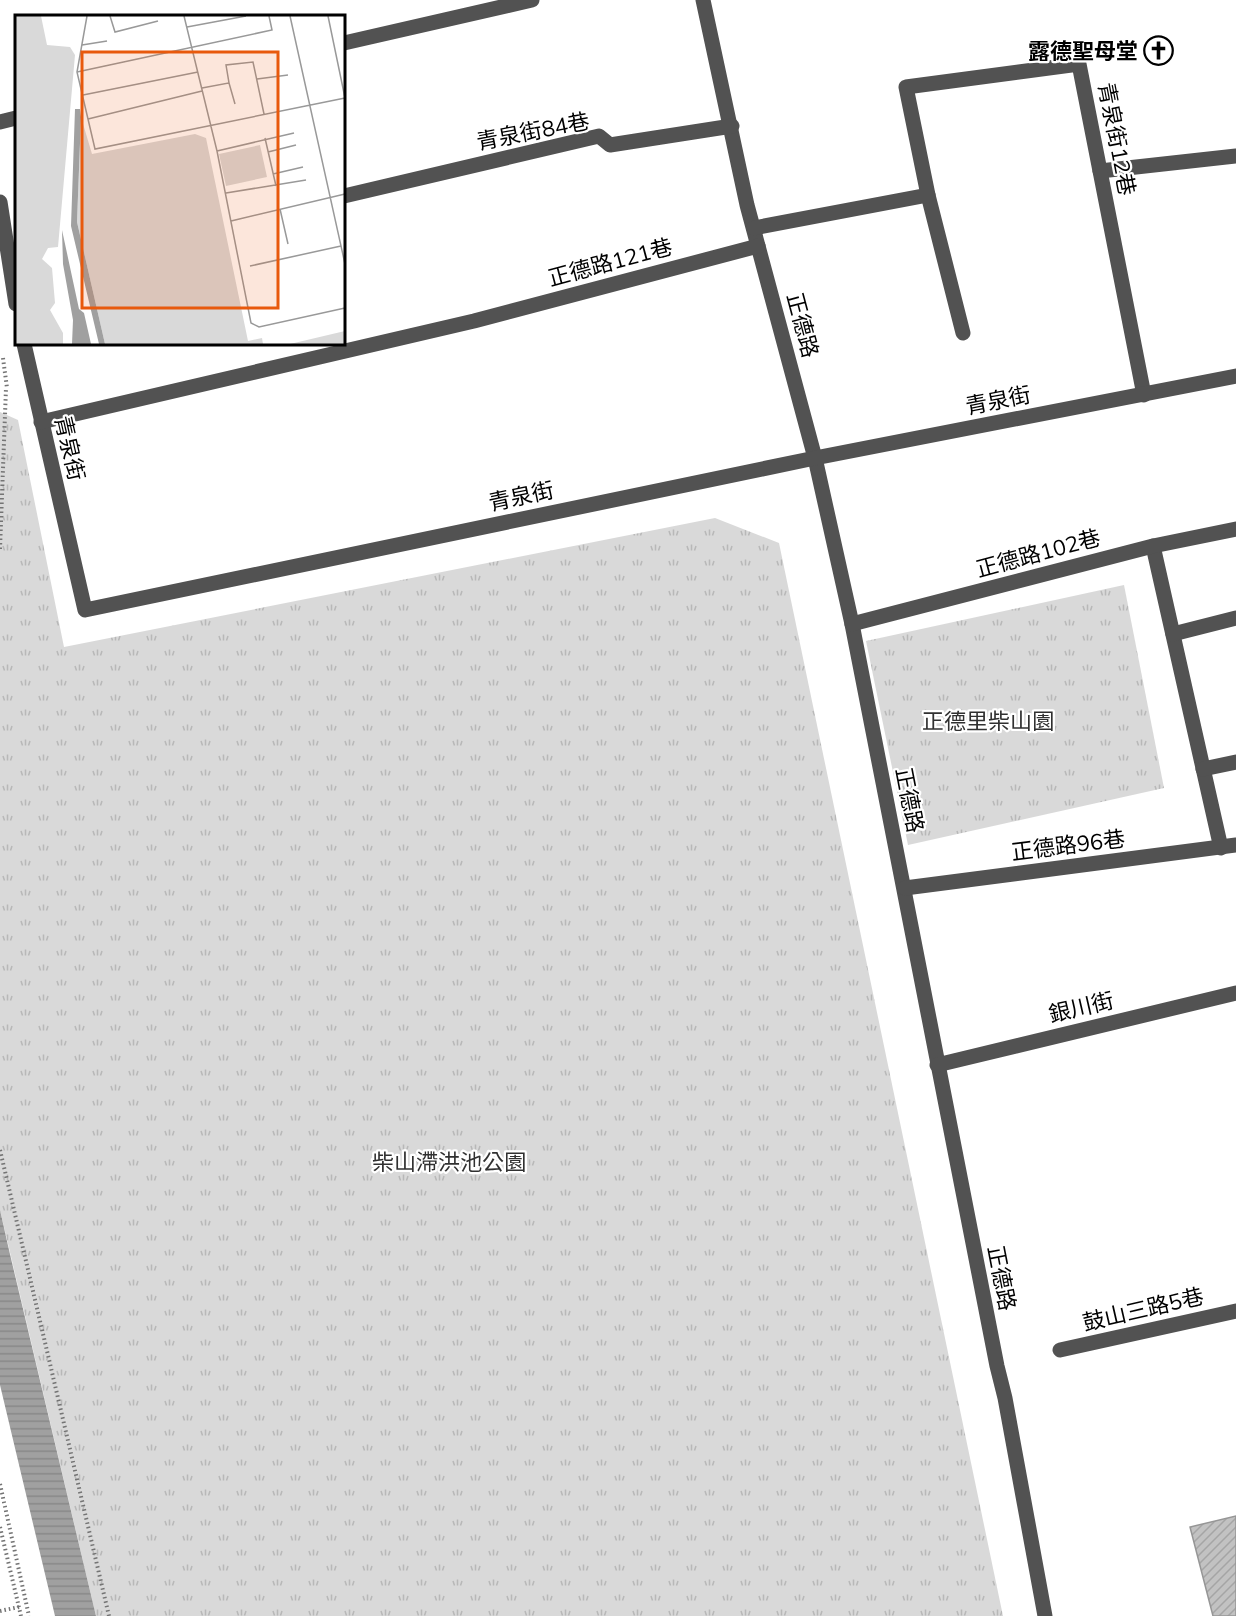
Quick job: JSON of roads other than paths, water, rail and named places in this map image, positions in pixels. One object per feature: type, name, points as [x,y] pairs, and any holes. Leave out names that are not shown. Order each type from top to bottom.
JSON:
[{"type":"street","points":[[345,43],[532,0]]},
{"type":"street","name":"正德路","points":[[703,0],[758,246],[815,458],[852,624],[905,888],[937,1065],[1005,1398],[1045,1616]]},
{"type":"street","name":"青泉街12巷","points":[[928,195],[906,87],[1079,64],[1144,395]]},
{"type":"street","points":[[0,122],[15,118]]},
{"type":"street","name":"青泉街84巷","points":[[345,196],[599,136],[609,145],[732,126]]},
{"type":"street","points":[[1100,171],[1236,156]]},
{"type":"street","points":[[754,228],[928,195],[963,333]]},
{"type":"street","points":[[0,202],[15,289]]},
{"type":"street","name":"正德路121巷","points":[[41,422],[474,321],[758,246]]},
{"type":"street","name":"青泉街","points":[[24,345],[85,610],[815,458],[1236,376]]},
{"type":"street","name":"正德路102巷","points":[[852,624],[1153,546],[1236,529]]},
{"type":"street","points":[[1153,546],[1203,769],[1228,847]]},
{"type":"street","points":[[1173,634],[1236,618]]},
{"type":"street","points":[[1203,769],[1236,762]]},
{"type":"street","name":"正德路96巷","points":[[905,888],[1228,847]]},
{"type":"street","name":"銀川街","points":[[937,1065],[1236,993]]},
{"type":"street","name":"鼓山三路5巷","points":[[1060,1350],[1236,1311]]},
{"type":"place","name":"露德聖母堂","points":[[1159,51]]},
{"type":"park label","name":"正德里柴山園","points":[[988,721]]},
{"type":"park label","name":"柴山滯洪池公園","points":[[449,1162]]}]
